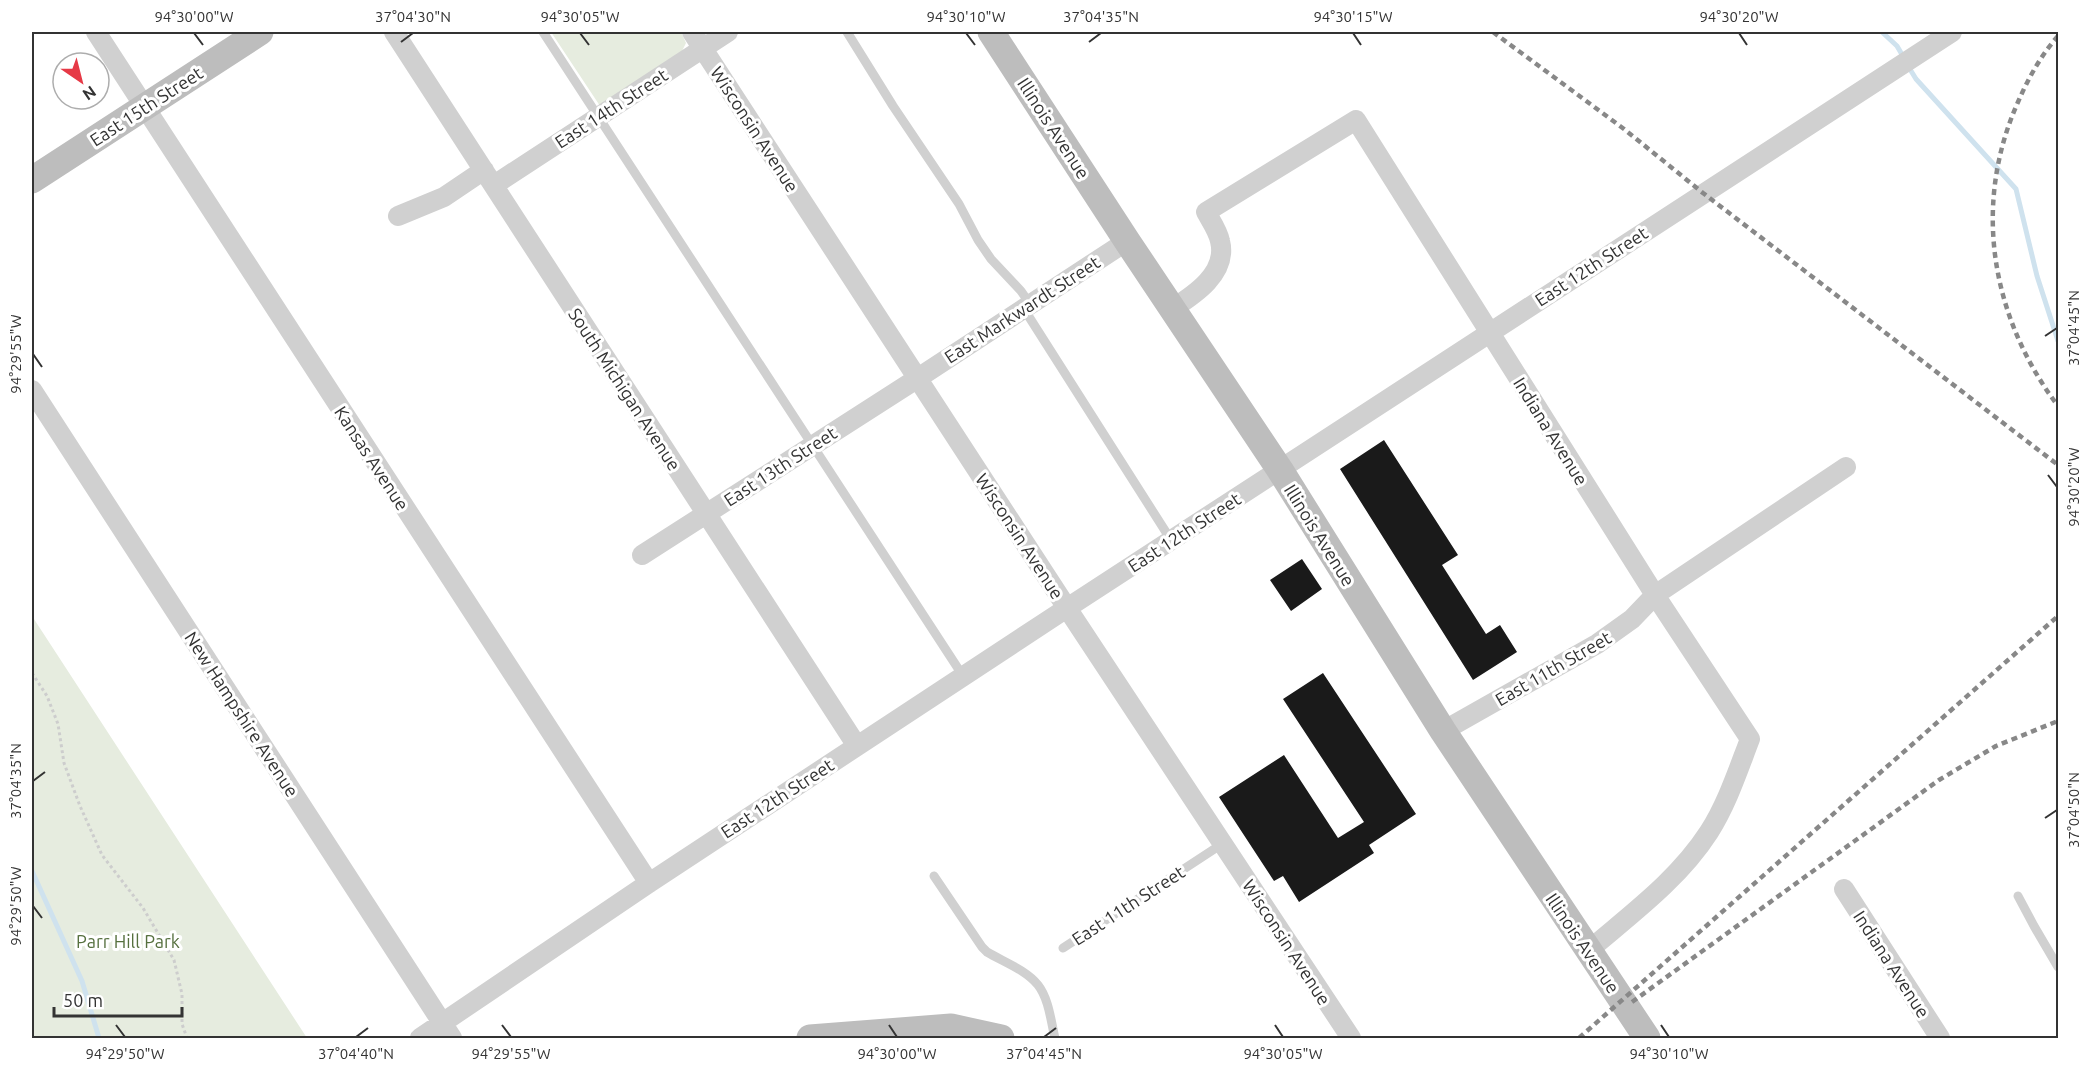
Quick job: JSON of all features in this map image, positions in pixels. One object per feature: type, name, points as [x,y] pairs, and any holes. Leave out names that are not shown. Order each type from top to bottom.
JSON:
[{"type":"street","name":"Kansas Avenue","points":[[96,32],[649,883]]},
{"type":"street","name":"East 15th Street","points":[[32,180],[260,32]]},
{"type":"street","name":"South Michigan Avenue","points":[[394,32],[857,746]]},
{"type":"street","name":"Wisconsin Avenue","points":[[692,32],[1067,608],[1351,1038]]},
{"type":"street","name":"East 14th Street","points":[[398,216],[489,178],[599,116],[728,32]]},
{"type":"street","name":"Illinois Avenue","points":[[991,32],[1280,470],[1443,731],[1647,1038]]},
{"type":"street","name":"East 12th Street","points":[[420,1038],[447,1031],[649,883],[1952,32]]},
{"type":"street","name":"Indiana Avenue","points":[[1172,309],[1206,284],[1216,270],[1221,243],[1206,212],[1356,120],[1655,595],[1750,739],[1730,789],[1709,832],[1670,882],[1588,951]]},
{"type":"street","name":"East Markwardt Street","points":[[918,378],[1127,241]]},
{"type":"street","name":"East 13th Street","points":[[642,555],[918,378]]},
{"type":"street","name":"New Hampshire Avenue","points":[[32,390],[447,1031]]},
{"type":"street","name":"East 11th Street","points":[[1443,731],[1596,644],[1632,619],[1655,595],[1846,467]]},
{"type":"street","name":"Indiana Avenue","points":[[1844,890],[1940,1038]]},
{"type":"street","points":[[810,1038],[951,1027],[1001,1038]]},
{"type":"lane","points":[[543,32],[963,676]]},
{"type":"lane","points":[[847,32],[893,106],[959,204],[991,260],[1021,291],[1027,307],[1171,540]]},
{"type":"lane","name":"East 11th Street","points":[[1063,948],[1222,844]]},
{"type":"lane","points":[[934,876],[982,947],[1038,985],[1046,1003],[1055,1038]]},
{"type":"lane","points":[[2018,896],[2058,967]]},
{"type":"path","points":[[32,673],[47,696],[58,724],[64,763],[102,855],[143,908],[174,960],[182,994],[182,1024],[187,1038]]},
{"type":"green space","points":[[551,32],[681,32],[686,43],[681,53],[600,106]]},
{"type":"green space","name":"Parr Hill Park","points":[[32,616],[307,1038],[32,1038]]},
{"type":"building","points":[[1384,440],[1458,555],[1442,565],[1486,634],[1500,625],[1517,652],[1473,680],[1340,469]]},
{"type":"building","points":[[1302,559],[1322,589],[1291,611],[1270,580]]},
{"type":"building","points":[[1323,673],[1416,814],[1369,845],[1374,853],[1299,902],[1283,876],[1274,881],[1219,797],[1284,755],[1338,838],[1364,822],[1283,699]]},
{"type":"waterway","points":[[1882,32],[1897,46],[1904,58]]},
{"type":"waterway","points":[[1908,66],[1916,79],[2016,189],[2037,276],[2058,341]]},
{"type":"waterway","points":[[32,871],[82,981],[99,1038]]},
{"type":"railway","points":[[1493,32],[1624,129],[1703,193],[2058,465]]},
{"type":"railway","points":[[2058,36],[2026,85],[2004,141],[1995,180],[1993,220],[1996,259],[2004,298],[2017,335],[2035,372],[2058,406]]},
{"type":"railway","points":[[1579,1038],[2058,616]]},
{"type":"railway","points":[[1632,1002],[1939,780],[1996,746],[2058,721]]}]
